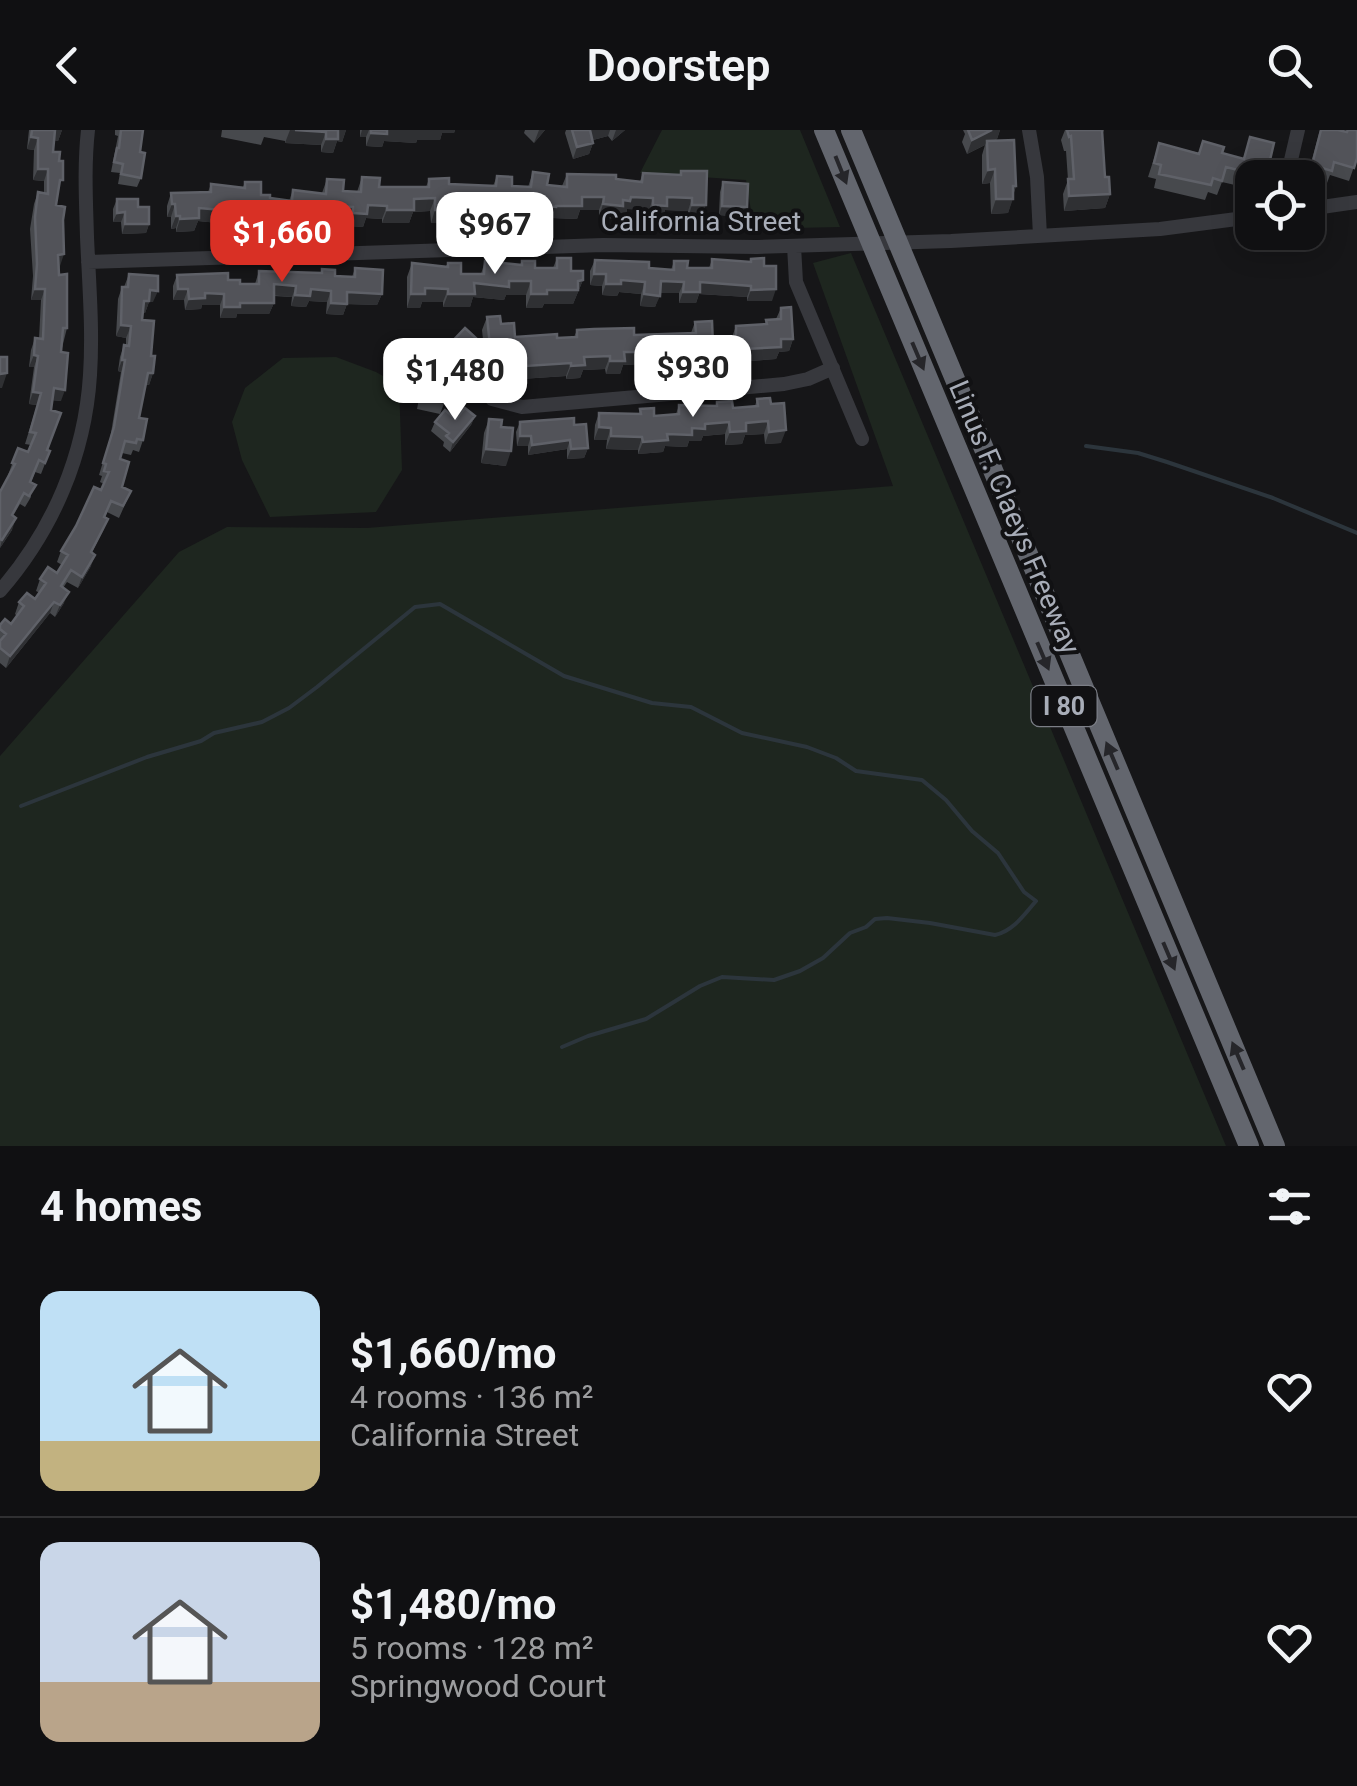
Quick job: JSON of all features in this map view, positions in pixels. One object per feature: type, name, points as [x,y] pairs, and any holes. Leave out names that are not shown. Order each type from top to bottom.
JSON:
[{"type":"highway","name":"Linus F. Claeys Freeway","points":[[824,130],[1249,1146]]},
{"type":"highway","name":"Linus F. Claeys Freeway","points":[[851,130],[1275,1146]]},
{"type":"street","points":[[0,591],[51,518],[79,443],[87,404],[91,364],[88,130]]},
{"type":"street","points":[[1029,130],[1038,177],[1040,236]]},
{"type":"street","points":[[1291,160],[1298,130]]},
{"type":"street","points":[[1325,207],[1357,202]]},
{"type":"street","name":"California Street","points":[[88,262],[603,245],[815,246],[951,241],[1160,229],[1235,219]]},
{"type":"street","points":[[794,246],[796,282],[862,439]]},
{"type":"street","points":[[492,399],[522,407],[747,387],[792,382],[833,368]]},
{"type":"shaded area","points":[[662,130],[800,130],[840,227],[754,229],[746,180],[640,173]]},
{"type":"shaded area","points":[[851,253],[1226,1146],[0,1146],[0,756],[179,552],[227,527],[367,528],[893,486],[813,263]]},
{"type":"shaded area","points":[[336,357],[399,385],[402,470],[376,512],[270,517],[242,460],[232,422],[245,388],[283,358]]},
{"type":"building","points":[[32,130],[55,130],[53,152],[60,152],[59,161],[63,161],[56,205],[65,207],[64,254],[58,255],[59,275],[67,274],[67,328],[63,328],[61,352],[68,353],[65,390],[54,388],[51,410],[61,413],[47,450],[50,451],[45,463],[39,460],[30,482],[36,485],[29,496],[24,493],[12,515],[16,518],[2,540],[0,492],[15,464],[12,463],[18,448],[28,452],[36,433],[30,432],[41,393],[33,392],[38,356],[34,355],[35,338],[43,339],[45,289],[35,289],[35,217],[38,192],[48,194],[48,169],[38,169],[38,138],[31,137]]},
{"type":"building","points":[[121,130],[143,130],[141,178],[121,174],[123,164],[114,162]]},
{"type":"building","points":[[295,130],[338,130],[338,139],[326,139],[326,132]]},
{"type":"building","points":[[572,130],[590,130],[593,143],[577,147]]},
{"type":"building","points":[[968,130],[992,130],[972,140]]},
{"type":"building","points":[[1067,130],[1102,130],[1110,194],[1069,196],[1068,179],[1074,179],[1071,136]]},
{"type":"building","points":[[1321,130],[1357,130],[1354,168],[1334,162],[1332,171],[1325,169],[1325,160],[1313,160]]},
{"type":"building","points":[[1250,137],[1274,143],[1270,160],[1235,160],[1235,169],[1226,167],[1222,181],[1213,178],[1211,185],[1159,174],[1161,165],[1154,163],[1159,143],[1199,154],[1203,141],[1224,147],[1222,153],[1244,159]]},
{"type":"building","points":[[1014,140],[1013,199],[996,199],[995,169],[988,170],[987,141]]},
{"type":"building","points":[[681,171],[707,171],[706,205],[692,205],[692,198],[667,197],[667,206],[653,205],[653,198],[631,197],[630,201],[623,200],[623,206],[603,204],[604,197],[582,197],[582,206],[556,207],[544,206],[545,200],[522,198],[521,208],[507,207],[507,201],[485,200],[485,208],[435,210],[435,198],[414,199],[414,210],[368,205],[367,214],[353,213],[353,207],[333,206],[332,215],[296,210],[295,216],[257,216],[257,209],[235,209],[234,217],[222,216],[222,210],[199,208],[199,218],[180,219],[171,193],[211,192],[211,184],[245,188],[245,182],[261,182],[261,195],[292,201],[293,190],[326,194],[327,179],[344,180],[343,191],[361,192],[362,177],[380,178],[379,187],[429,187],[429,179],[449,178],[449,184],[496,186],[497,176],[512,177],[512,186],[531,187],[533,172],[549,174],[547,185],[567,187],[567,174],[616,175],[616,179],[642,182],[643,173],[681,175]]},
{"type":"building","points":[[723,182],[748,184],[747,207],[722,206]]},
{"type":"building","points":[[117,199],[138,199],[138,207],[149,207],[149,224],[125,224],[125,212],[117,213]]},
{"type":"building","points":[[557,258],[571,258],[571,271],[583,271],[578,290],[531,294],[531,281],[509,281],[509,287],[474,283],[475,294],[448,294],[448,289],[425,288],[425,294],[411,294],[412,263],[448,267],[448,263],[461,263],[461,274],[484,274],[485,261],[522,265],[522,261],[535,261],[535,268],[557,268]]},
{"type":"building","points":[[764,258],[764,266],[776,266],[776,289],[751,290],[751,286],[700,282],[700,292],[683,292],[684,282],[661,281],[660,296],[644,294],[645,282],[621,280],[621,284],[606,284],[606,274],[594,274],[595,260],[649,262],[649,268],[674,270],[674,261],[688,261],[687,268],[712,268],[712,259],[751,262]]},
{"type":"building","points":[[355,268],[383,270],[382,294],[347,292],[347,304],[331,303],[331,291],[311,289],[310,296],[295,295],[296,286],[274,284],[274,303],[224,307],[224,294],[205,293],[205,298],[189,299],[188,289],[178,289],[177,275],[228,273],[228,280],[259,284],[259,271],[322,273],[322,269],[335,270],[335,276],[355,277]]},
{"type":"building","points":[[129,274],[158,276],[158,291],[150,290],[142,320],[154,321],[151,356],[155,356],[139,418],[147,419],[143,440],[125,441],[120,459],[129,462],[122,487],[131,491],[123,506],[111,501],[104,517],[108,519],[91,552],[95,555],[82,577],[71,570],[61,586],[69,592],[60,605],[54,602],[10,656],[0,648],[6,634],[0,625],[5,619],[11,624],[24,606],[19,602],[27,593],[35,599],[46,583],[40,579],[48,567],[57,573],[68,555],[61,551],[94,487],[101,490],[109,472],[104,471],[103,463],[114,427],[124,345],[129,346],[131,326],[121,325],[122,287],[128,287]]},
{"type":"building","points":[[791,307],[793,339],[781,339],[781,347],[727,350],[726,338],[736,337],[736,326],[767,324],[766,320],[781,319],[781,308]]},
{"type":"building","points":[[500,316],[501,324],[514,323],[515,337],[557,334],[557,338],[577,337],[577,330],[594,329],[634,328],[634,335],[696,333],[695,322],[712,321],[713,345],[702,345],[703,354],[661,353],[662,358],[648,359],[648,352],[624,352],[625,361],[610,361],[610,356],[584,357],[585,365],[526,366],[525,349],[503,352],[502,345],[490,346],[487,317]]},
{"type":"building","points":[[465,328],[477,339],[466,350],[472,355],[463,365],[446,348]]},
{"type":"building","points":[[0,357],[7,357],[7,373],[0,374]]},
{"type":"building","points":[[428,369],[465,376],[463,389],[448,386],[445,399],[422,395]]},
{"type":"building","points":[[770,398],[771,404],[784,403],[786,430],[769,432],[768,421],[746,423],[746,431],[730,432],[729,422],[705,424],[705,429],[692,428],[692,435],[667,434],[668,440],[643,442],[642,437],[611,436],[611,428],[599,427],[599,413],[641,414],[640,409],[654,408],[654,416],[679,414],[679,405],[717,406],[717,402],[732,401],[733,408],[758,406],[757,399]]},
{"type":"building","points":[[465,408],[475,416],[453,442],[446,436],[449,433],[435,422],[445,410],[456,419]]},
{"type":"building","points":[[574,418],[574,425],[586,424],[588,448],[571,449],[570,440],[532,445],[531,436],[520,436],[520,422]]},
{"type":"building","points":[[489,419],[502,420],[501,427],[513,428],[511,451],[486,449]]},
{"type":"waterway","points":[[1086,446],[1138,453],[1167,462],[1273,498],[1357,533]]},
{"type":"waterway","points":[[21,806],[214,733],[262,722],[317,687],[415,607],[440,604],[564,676],[652,703],[691,707],[742,733],[807,747],[856,771],[922,780],[998,853],[1024,892],[1036,901],[1013,926],[995,935],[930,923],[875,919],[800,971],[774,980],[722,977],[646,1019],[562,1047]]}]
